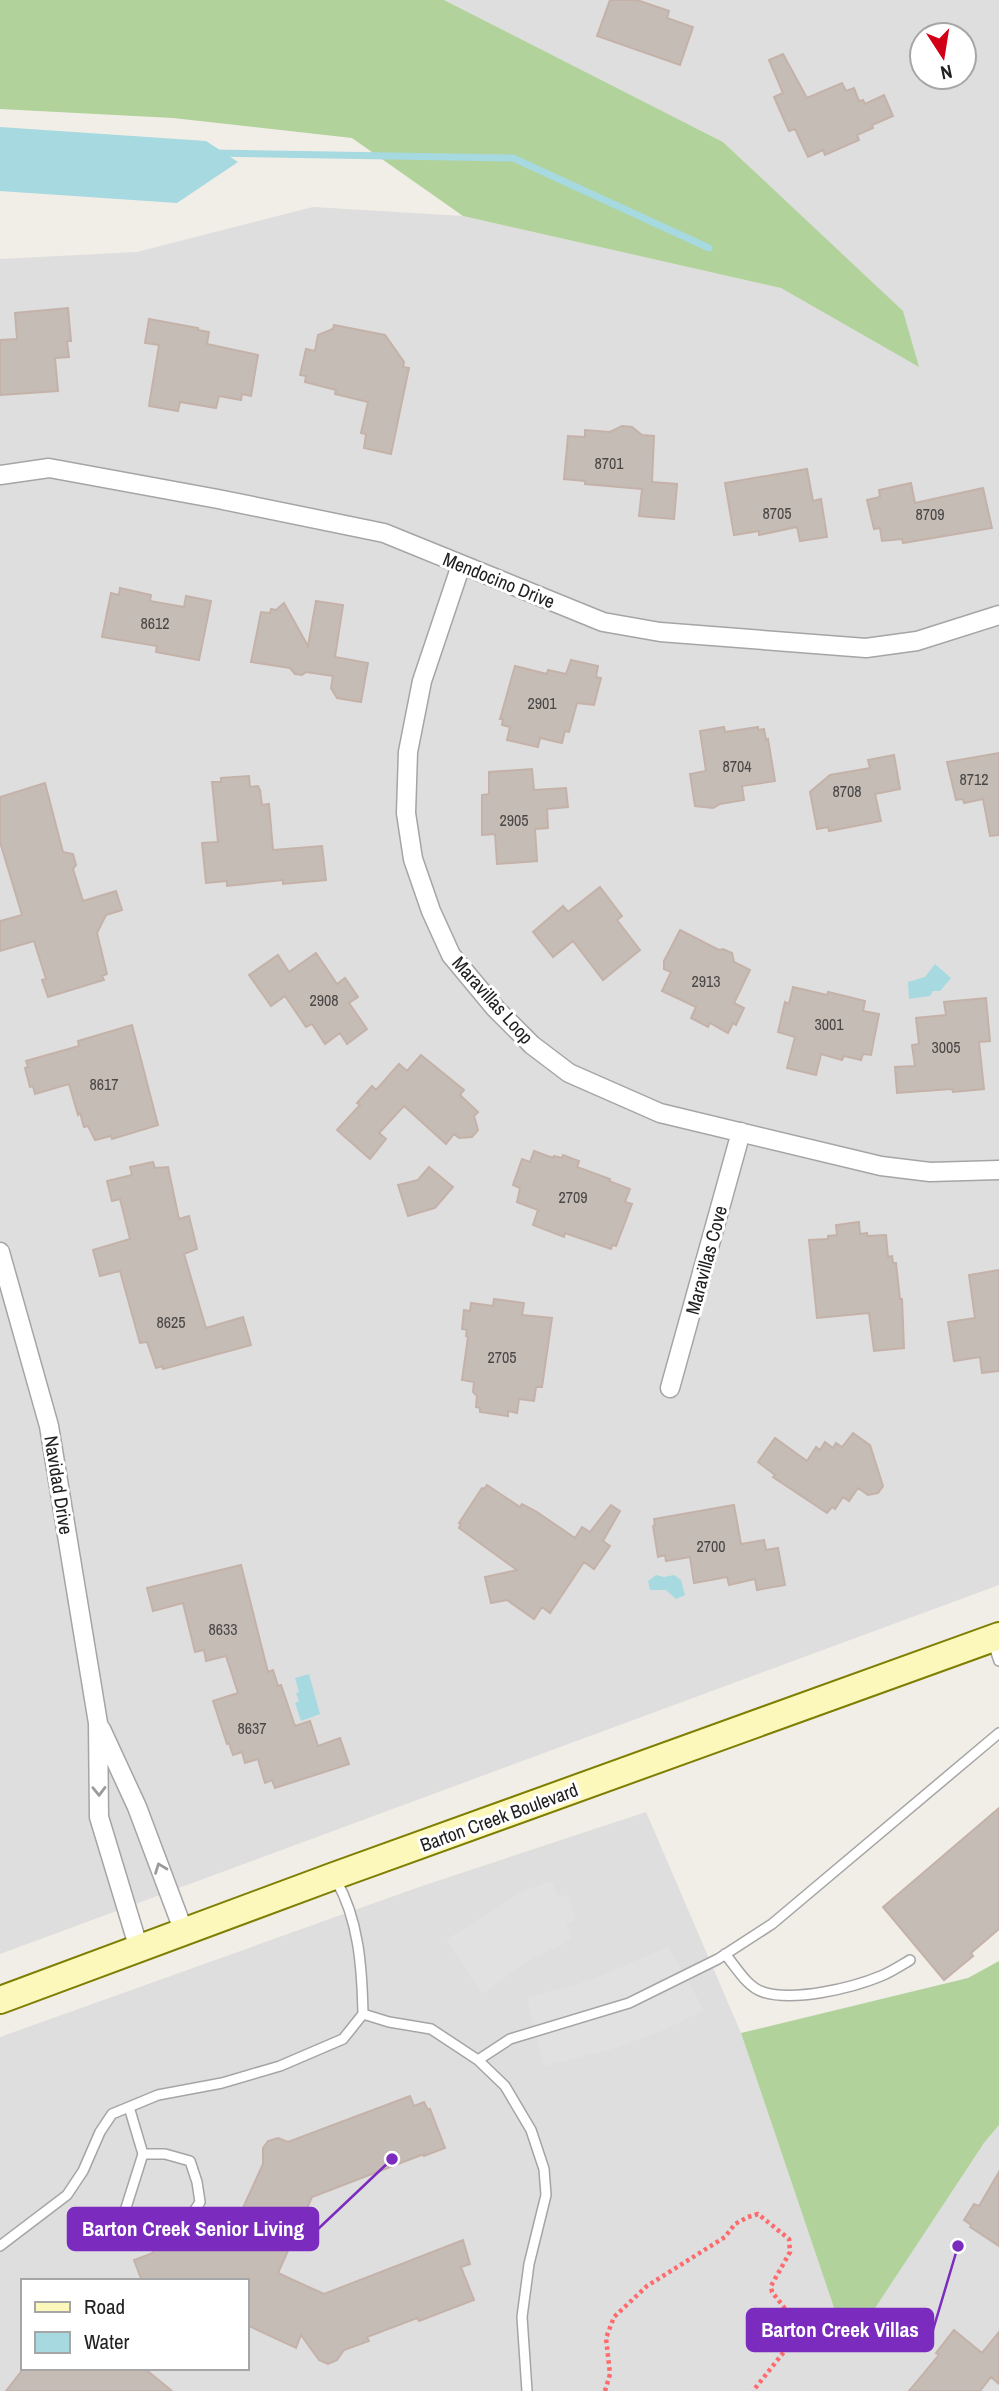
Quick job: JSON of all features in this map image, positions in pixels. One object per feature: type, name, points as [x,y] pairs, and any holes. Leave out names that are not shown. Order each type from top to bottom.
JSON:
[{"type":"street","name":"Mendocino Drive","points":[[0,475],[49,468],[384,533],[603,622],[660,632],[866,648],[917,641],[999,615]]},
{"type":"street","name":"Maravillas Loop","points":[[461,565],[422,681],[408,752],[406,813],[413,859],[431,911],[451,955],[495,1008],[532,1045],[569,1073],[660,1113],[881,1166],[930,1172],[999,1170]]},
{"type":"street","name":"Maravillas Cove","points":[[670,1388],[741,1132]]},
{"type":"street","name":"Navidad Drive","points":[[0,1252],[49,1426],[98,1723],[99,1817],[139,1949]]},
{"type":"street","name":"Barton Creek Boulevard","points":[[0,2000],[334,1876],[997,1645]]},
{"type":"street","name":"Navidad Drive","points":[[98,1723],[137,1807],[184,1932]]},
{"type":"lane","points":[[478,2060],[510,2039],[629,2003],[725,1954],[772,1924],[999,1733]]},
{"type":"lane","points":[[0,2246],[67,2195],[83,2171],[100,2132],[112,2114],[158,2095],[222,2083],[280,2066],[343,2039],[363,2014],[359,1945],[345,1895],[334,1876]]},
{"type":"lane","points":[[725,1954],[748,1983],[762,1992],[783,1995],[859,1984],[882,1976],[910,1960]]},
{"type":"lane","points":[[363,2014],[389,2022],[431,2029],[478,2060],[505,2086],[531,2130],[544,2169],[545,2195],[529,2263],[522,2317],[527,2391]]},
{"type":"lane","points":[[129,2107],[143,2154],[124,2214],[137,2235],[146,2234]]},
{"type":"lane","points":[[143,2154],[165,2154],[190,2161],[200,2202],[193,2213],[180,2222]]},
{"type":"path","points":[[605,2391],[610,2374],[606,2338],[614,2317],[647,2286],[725,2237],[735,2224],[758,2214],[789,2239],[790,2252],[771,2286],[772,2292],[786,2310],[788,2336],[787,2348],[753,2391]]},
{"type":"shaded area","points":[[444,0],[999,0],[999,1585],[0,1954],[0,259],[137,252],[313,207],[463,216],[781,288],[918,366],[902,311],[723,142]]},
{"type":"shaded area","points":[[646,1812],[741,2033],[848,2348],[984,2143],[999,2125],[999,2391],[0,2391],[0,2037],[422,1886]]},
{"type":"shaded area","points":[[552,1881],[558,1897],[568,1895],[576,1920],[566,1924],[571,1940],[526,1962],[482,1994],[446,1940],[521,1892]]},
{"type":"shaded area","points":[[668,1947],[704,2010],[664,2030],[609,2050],[544,2066],[527,1998],[591,1980]]},
{"type":"green space","points":[[0,0],[444,0],[723,142],[903,311],[919,367],[781,288],[463,216],[352,138],[173,118],[0,109]]},
{"type":"green space","points":[[999,1961],[999,2125],[984,2143],[848,2349],[741,2033],[968,1978]]},
{"type":"water","points":[[0,127],[206,141],[238,162],[177,203],[0,191]]},
{"type":"water","points":[[935,964],[951,978],[940,991],[933,991],[930,996],[909,999],[908,982],[925,977]]},
{"type":"water","points":[[656,1575],[674,1575],[681,1580],[685,1595],[676,1599],[666,1590],[650,1590],[648,1581]]},
{"type":"water","points":[[309,1674],[320,1714],[301,1721],[295,1703],[299,1701],[296,1693],[299,1692],[295,1678]]},
{"type":"building","points":[[610,0],[637,0],[669,11],[667,18],[693,27],[680,65],[597,36]]},
{"type":"building","points":[[783,54],[807,98],[842,83],[846,91],[854,88],[859,101],[863,100],[865,104],[884,95],[893,116],[857,135],[859,140],[825,155],[823,150],[808,157],[795,129],[789,131],[774,97],[783,93],[769,60]]},
{"type":"building","points":[[68,308],[71,341],[67,341],[69,357],[55,358],[58,391],[0,395],[0,340],[17,339],[15,313]]},
{"type":"building","points":[[149,319],[198,328],[209,332],[207,344],[258,355],[251,396],[242,394],[241,400],[219,396],[216,408],[180,402],[178,411],[149,406],[159,345],[145,343]]},
{"type":"building","points":[[334,325],[385,335],[404,362],[403,367],[409,368],[391,454],[364,448],[366,434],[361,433],[368,402],[335,394],[336,390],[305,382],[306,376],[300,375],[306,349],[315,351],[318,335],[333,329]]},
{"type":"building","points":[[622,426],[632,427],[642,435],[654,436],[652,482],[677,484],[674,519],[639,516],[642,489],[585,484],[585,481],[564,479],[568,436],[585,437],[585,430],[610,432]]},
{"type":"building","points":[[807,469],[813,501],[821,499],[827,537],[800,541],[797,527],[759,535],[759,531],[734,535],[725,483]]},
{"type":"building","points":[[911,483],[915,503],[983,488],[992,528],[903,543],[902,539],[882,541],[880,528],[874,529],[867,500],[880,497],[879,490]]},
{"type":"building","points":[[120,588],[151,595],[150,601],[184,607],[186,596],[211,601],[199,660],[156,652],[157,646],[102,637],[111,593],[119,595]]},
{"type":"building","points":[[316,601],[343,605],[335,657],[368,663],[361,702],[337,698],[331,688],[333,676],[306,672],[302,675],[295,674],[290,668],[251,662],[261,612],[270,613],[271,609],[276,610],[284,603],[308,646]]},
{"type":"building","points":[[571,660],[598,666],[596,677],[601,678],[594,705],[577,703],[569,732],[565,731],[562,743],[540,738],[538,747],[507,740],[510,727],[502,725],[503,719],[500,719],[515,666],[547,674],[548,670],[566,674]]},
{"type":"building","points":[[724,727],[725,732],[758,727],[758,730],[764,729],[775,781],[742,786],[744,800],[720,804],[713,808],[695,806],[690,774],[706,771],[700,731]]},
{"type":"building","points":[[999,753],[999,835],[990,836],[983,799],[964,803],[963,799],[956,800],[947,762]]},
{"type":"building","points":[[894,755],[900,789],[875,794],[881,821],[829,831],[828,827],[817,829],[810,792],[830,775],[870,768],[868,760]]},
{"type":"building","points":[[532,769],[534,790],[566,788],[568,807],[547,809],[548,828],[535,829],[537,861],[497,864],[495,834],[482,835],[482,795],[489,794],[489,772]]},
{"type":"building","points":[[249,776],[250,787],[258,786],[260,790],[262,805],[269,804],[273,850],[322,846],[326,880],[283,884],[283,880],[227,886],[227,881],[206,883],[202,843],[218,842],[212,782],[221,782],[221,778]]},
{"type":"building","points":[[45,783],[63,852],[73,854],[76,865],[73,869],[83,901],[116,891],[122,910],[106,915],[97,933],[107,974],[102,976],[104,980],[48,997],[42,980],[46,979],[34,941],[0,951],[0,921],[22,915],[0,842],[0,797]]},
{"type":"building","points":[[600,887],[622,916],[617,920],[640,950],[603,980],[573,941],[553,957],[533,932],[563,906],[568,912]]},
{"type":"building","points":[[680,930],[719,950],[732,953],[734,962],[750,970],[734,1003],[744,1008],[736,1025],[733,1023],[728,1033],[710,1023],[708,1027],[691,1018],[696,1007],[662,991],[671,972],[664,969],[664,961]]},
{"type":"building","points":[[316,953],[337,984],[345,978],[358,997],[349,1003],[367,1029],[347,1044],[340,1033],[325,1044],[312,1024],[306,1027],[285,996],[271,1006],[249,975],[278,955],[289,972]]},
{"type":"building","points":[[793,987],[865,1001],[863,1011],[879,1014],[871,1055],[863,1054],[861,1060],[844,1056],[842,1060],[821,1054],[816,1075],[787,1068],[795,1037],[778,1032],[785,1002],[789,1004]]},
{"type":"building","points":[[986,998],[990,1041],[979,1042],[984,1089],[897,1093],[895,1067],[915,1066],[912,1045],[919,1044],[916,1018],[946,1015],[944,1002]]},
{"type":"building","points":[[132,1025],[158,1125],[112,1139],[111,1136],[95,1140],[88,1126],[84,1127],[80,1113],[78,1115],[69,1084],[35,1094],[33,1086],[30,1087],[26,1061],[79,1046],[78,1041]]},
{"type":"building","points":[[421,1055],[464,1090],[460,1095],[478,1112],[474,1116],[478,1130],[472,1137],[459,1138],[454,1134],[446,1144],[404,1106],[379,1133],[386,1139],[370,1159],[337,1130],[360,1105],[357,1103],[372,1086],[376,1090],[399,1064],[407,1071]]},
{"type":"building","points":[[534,1151],[553,1158],[562,1158],[563,1155],[579,1161],[577,1167],[630,1189],[625,1202],[632,1204],[616,1246],[612,1245],[611,1249],[565,1233],[564,1237],[533,1225],[538,1210],[517,1202],[520,1188],[513,1185],[522,1159],[530,1162]]},
{"type":"building","points":[[153,1162],[155,1168],[168,1167],[179,1219],[189,1216],[197,1249],[184,1254],[206,1328],[243,1317],[251,1345],[163,1369],[162,1366],[156,1368],[147,1342],[140,1343],[120,1271],[100,1276],[93,1250],[130,1239],[120,1199],[112,1201],[107,1181],[132,1175],[130,1167]]},
{"type":"building","points":[[429,1167],[453,1187],[435,1208],[408,1216],[398,1185],[418,1180]]},
{"type":"building","points":[[859,1222],[860,1234],[886,1235],[888,1257],[892,1256],[893,1263],[896,1263],[902,1299],[904,1348],[874,1351],[869,1313],[817,1318],[809,1240],[828,1239],[828,1236],[837,1235],[836,1225]]},
{"type":"building","points":[[999,1270],[999,1371],[982,1373],[980,1357],[954,1361],[948,1322],[975,1318],[969,1275]]},
{"type":"building","points":[[494,1299],[524,1303],[522,1315],[552,1318],[542,1387],[536,1387],[534,1401],[519,1399],[517,1413],[508,1411],[508,1416],[480,1412],[480,1408],[476,1407],[477,1396],[473,1392],[474,1382],[462,1380],[468,1337],[467,1330],[462,1329],[464,1310],[470,1311],[471,1303],[493,1306]]},
{"type":"building","points":[[853,1433],[870,1445],[883,1486],[878,1493],[868,1495],[858,1488],[849,1501],[843,1497],[835,1509],[832,1507],[827,1513],[773,1477],[775,1475],[758,1462],[775,1438],[807,1461],[816,1447],[820,1450],[825,1442],[833,1448],[836,1443],[842,1447]]},
{"type":"building","points":[[487,1485],[520,1507],[522,1504],[537,1512],[575,1538],[582,1527],[590,1532],[611,1505],[620,1511],[603,1541],[610,1546],[594,1569],[584,1562],[550,1613],[542,1607],[534,1619],[507,1600],[491,1603],[485,1577],[517,1570],[459,1528],[459,1523],[482,1488]]},
{"type":"building","points":[[734,1505],[741,1544],[764,1540],[766,1550],[778,1548],[785,1585],[757,1590],[755,1579],[729,1585],[727,1577],[694,1583],[690,1557],[666,1561],[665,1555],[658,1557],[654,1519]]},
{"type":"building","points":[[241,1565],[268,1672],[273,1670],[278,1686],[281,1685],[295,1726],[310,1721],[318,1746],[340,1738],[349,1764],[275,1788],[272,1780],[265,1783],[258,1759],[245,1763],[242,1752],[233,1755],[213,1701],[238,1693],[226,1656],[206,1661],[204,1650],[195,1652],[183,1603],[153,1611],[147,1588]]},
{"type":"building","points":[[999,1808],[999,1929],[971,1953],[973,1956],[944,1980],[883,1907]]},
{"type":"building","points":[[410,2096],[414,2106],[424,2102],[428,2110],[430,2109],[445,2148],[312,2197],[278,2273],[324,2294],[463,2240],[470,2264],[461,2267],[474,2300],[367,2337],[369,2341],[344,2350],[337,2360],[328,2364],[319,2360],[301,2335],[296,2348],[248,2325],[248,2279],[141,2279],[134,2260],[153,2253],[149,2240],[153,2233],[142,2223],[176,2210],[174,2225],[178,2229],[182,2228],[187,2240],[237,2221],[263,2164],[263,2148],[268,2141],[278,2138],[288,2142]]},
{"type":"building","points":[[999,2172],[999,2246],[964,2220],[974,2204],[979,2206]]},
{"type":"building","points":[[954,2330],[982,2353],[999,2332],[999,2384],[991,2377],[980,2391],[909,2391],[939,2355],[936,2353]]},
{"type":"building","points":[[22,2370],[146,2370],[172,2391],[6,2391]]},
{"type":"waterway","points":[[214,153],[513,158],[709,248]]},
{"type":"place","name":"Barton Creek Senior Living","points":[[392,2159]]},
{"type":"place","name":"Barton Creek Villas","points":[[958,2246]]}]
